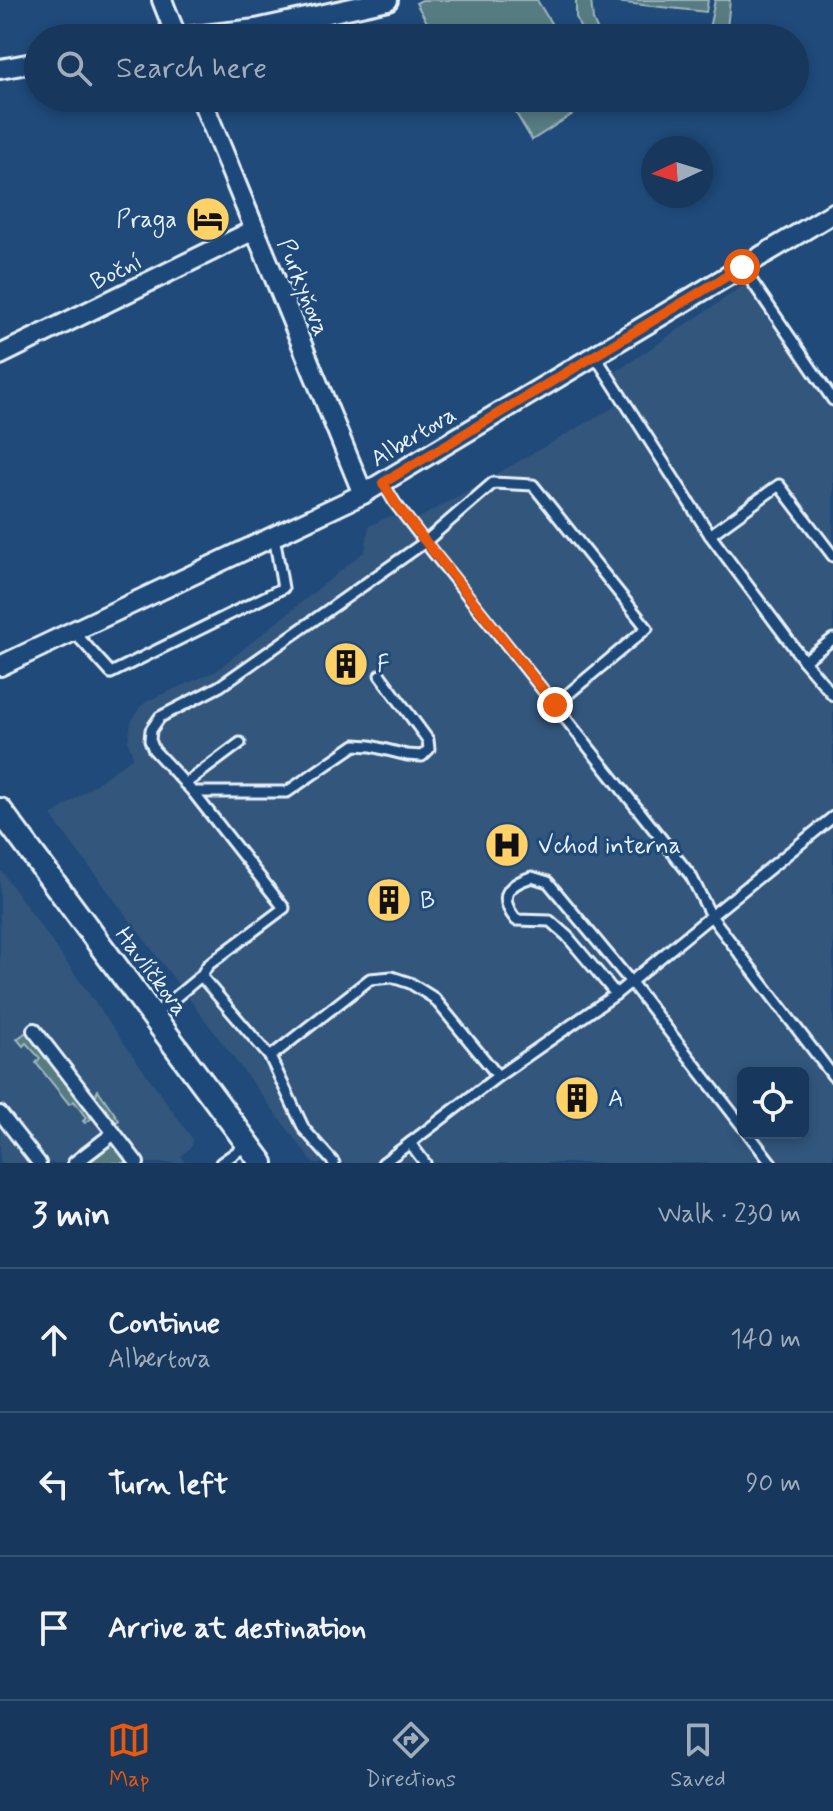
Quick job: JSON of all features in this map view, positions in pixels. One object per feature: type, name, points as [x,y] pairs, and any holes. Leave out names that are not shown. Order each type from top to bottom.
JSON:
[{"type":"street","points":[[162,0],[171,24]]},
{"type":"street","points":[[279,24],[388,0]]},
{"type":"street","points":[[0,69],[24,65]]},
{"type":"street","name":"Purkyňova","points":[[207,112],[363,494]]},
{"type":"street","name":"Albertova","points":[[0,666],[363,494],[833,213]]},
{"type":"street","name":"Boční","points":[[0,355],[254,230]]},
{"type":"street","name":"Havlíčkova","points":[[0,810],[262,1163]]},
{"type":"street","points":[[34,1030],[137,1163]]},
{"type":"street","points":[[0,1113],[39,1163]]},
{"type":"street","points":[[75,1163],[114,1133]]},
{"type":"lane","points":[[742,267],[833,400]]},
{"type":"lane","points":[[594,354],[710,535],[833,695]]},
{"type":"lane","points":[[383,483],[425,542],[691,876],[711,916],[833,1076]]},
{"type":"lane","points":[[153,1016],[201,976],[208,965],[284,908],[193,792],[154,750],[150,740],[151,730],[160,717],[220,686],[425,542],[493,483],[533,485],[647,628],[555,705]]},
{"type":"lane","points":[[710,535],[779,485],[833,556]]},
{"type":"lane","points":[[74,632],[111,673],[283,588],[274,536]]},
{"type":"lane","points":[[804,661],[833,639]]},
{"type":"lane","points":[[193,792],[287,792],[355,745],[422,756],[429,749],[428,740],[380,675]]},
{"type":"lane","points":[[185,784],[240,743]]},
{"type":"lane","points":[[383,1163],[498,1076],[616,994],[833,817]]},
{"type":"lane","points":[[616,994],[567,936],[550,921],[516,920],[507,908],[506,896],[511,886],[532,877],[548,882],[630,981],[737,1119]]},
{"type":"lane","points":[[567,936],[582,923]]},
{"type":"lane","points":[[201,976],[270,1057],[304,1129],[334,1163]]},
{"type":"lane","points":[[270,1057],[370,979],[392,977],[410,983],[434,998],[498,1076]]},
{"type":"lane","points":[[753,1139],[771,1163]]},
{"type":"lane","points":[[410,1143],[425,1163]]},
{"type":"lane","points":[[221,1163],[248,1144]]},
{"type":"shaded area","points":[[758,276],[833,393],[833,1163],[313,1163],[51,816],[133,757],[128,741],[131,722],[139,708],[147,701],[216,671],[365,551],[369,526],[388,517],[419,518],[630,398],[614,373]]},
{"type":"shaded area","points":[[0,869],[192,1138],[192,1146],[181,1156],[186,1163],[0,1163]]},
{"type":"green space","points":[[422,0],[537,0],[552,24],[428,24],[416,3]]},
{"type":"green space","points":[[576,0],[591,0],[595,24],[579,24]]},
{"type":"green space","points":[[597,0],[708,0],[706,12]]},
{"type":"green space","points":[[715,0],[730,0],[727,24],[710,24]]},
{"type":"green space","points":[[515,112],[576,112],[532,140]]},
{"type":"green space","points":[[28,1031],[83,1102],[91,1119],[85,1123],[86,1118],[74,1101],[69,1104],[36,1063],[40,1058],[26,1043],[23,1046],[17,1039]]},
{"type":"green space","points":[[98,1090],[119,1120],[113,1125],[94,1099]]},
{"type":"green space","points":[[110,1139],[129,1163],[80,1163]]},
{"type":"place","name":"Praga","points":[[208,219]]},
{"type":"place","name":"F","points":[[346,664]]},
{"type":"place","name":"Vchod interna","points":[[507,845]]},
{"type":"place","name":"B","points":[[389,900]]},
{"type":"place","name":"A","points":[[577,1098]]},
{"type":"route","points":[[555,705],[395,503],[383,483],[742,267]]}]
